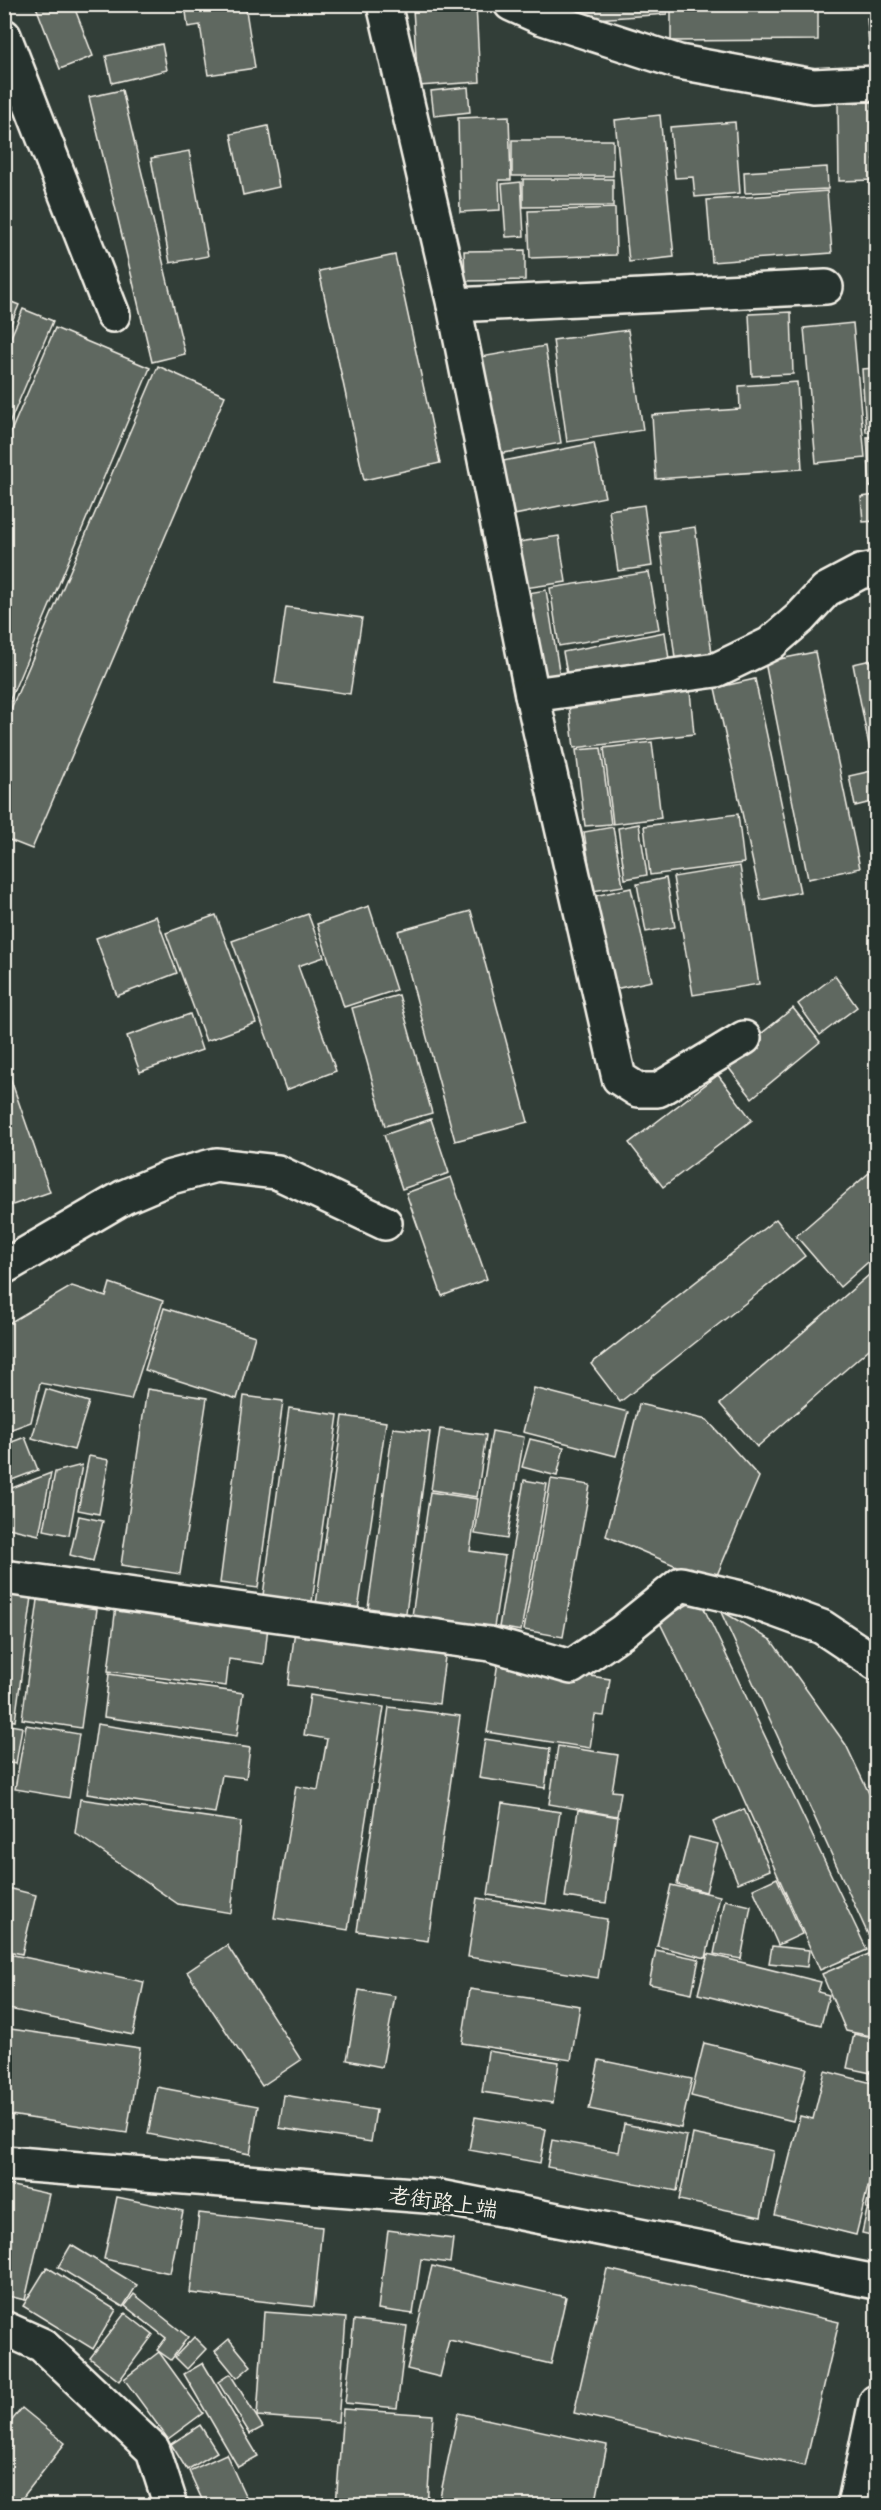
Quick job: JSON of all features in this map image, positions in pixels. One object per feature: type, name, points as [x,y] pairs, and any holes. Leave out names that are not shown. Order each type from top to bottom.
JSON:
[{"type":"street","points":[[384,4],[454,305],[532,695],[620,1078],[638,1090],[658,1090],[744,1038]]},
{"type":"street","points":[[511,4],[540,17],[679,62],[813,86],[876,83]]},
{"type":"street","points":[[4,36],[113,315]]},
{"type":"street","points":[[454,305],[826,287]]},
{"type":"street","points":[[532,695],[716,670],[770,644],[800,618],[826,590],[860,572],[876,569]]},
{"type":"street","points":[[4,1267],[124,1197],[171,1177],[216,1165],[277,1172],[385,1223]]},
{"type":"street","points":[[4,1577],[490,1644],[571,1667],[623,1631],[681,1584],[745,1599],[822,1627],[876,1663]]},
{"type":"street","name":"老街路上端","points":[[4,2163],[439,2197],[876,2283]]},
{"type":"street","points":[[4,2328],[42,2345],[153,2450],[171,2505]]},
{"type":"street","points":[[854,2505],[876,2402]]},
{"type":"building","points":[[35,4],[73,4],[93,56],[60,69]]},
{"type":"building","points":[[185,4],[245,4],[255,68],[208,75],[200,25],[188,27]]},
{"type":"building","points":[[580,4],[667,4],[667,14],[581,20]]},
{"type":"building","points":[[671,4],[818,4],[818,40],[671,41]]},
{"type":"building","points":[[476,5],[480,82],[418,86],[413,9]]},
{"type":"building","points":[[876,17],[876,71],[871,72],[867,18]]},
{"type":"building","points":[[162,44],[167,70],[112,83],[106,56]]},
{"type":"building","points":[[468,87],[470,112],[434,116],[431,91]]},
{"type":"building","points":[[122,90],[185,354],[152,362],[89,97]]},
{"type":"building","points":[[873,102],[874,180],[839,181],[838,103]]},
{"type":"building","points":[[660,115],[674,257],[629,262],[615,120]]},
{"type":"building","points":[[509,116],[511,180],[499,180],[500,210],[460,212],[458,118]]},
{"type":"building","points":[[735,122],[740,193],[695,197],[693,177],[675,178],[670,127]]},
{"type":"building","points":[[268,126],[279,187],[243,195],[231,134]]},
{"type":"building","points":[[512,140],[613,140],[613,176],[512,176]]},
{"type":"building","points":[[189,151],[208,256],[170,263],[151,158]]},
{"type":"building","points":[[827,167],[828,189],[745,193],[744,172]]},
{"type":"building","points":[[523,179],[613,179],[613,206],[523,207]]},
{"type":"building","points":[[521,182],[524,236],[506,237],[502,184]]},
{"type":"building","points":[[827,191],[832,253],[712,262],[707,200]]},
{"type":"building","points":[[615,208],[616,255],[530,258],[528,211]]},
{"type":"building","points":[[525,250],[525,280],[465,281],[464,251]]},
{"type":"building","points":[[395,255],[440,463],[364,480],[319,271]]},
{"type":"building","points":[[4,299],[19,305],[4,340]]},
{"type":"building","points":[[23,309],[53,321],[4,436],[4,353]]},
{"type":"building","points":[[791,312],[793,374],[752,376],[749,314]]},
{"type":"building","points":[[853,323],[865,458],[816,463],[804,328]]},
{"type":"building","points":[[55,328],[150,368],[4,714],[4,448]]},
{"type":"building","points":[[628,330],[643,430],[567,442],[553,340]]},
{"type":"building","points":[[545,346],[561,443],[498,454],[481,357]]},
{"type":"building","points":[[158,366],[225,396],[32,849],[4,838],[4,725]]},
{"type":"building","points":[[876,368],[876,432],[866,432],[862,369]]},
{"type":"building","points":[[797,382],[802,469],[656,479],[652,415],[740,409],[739,386]]},
{"type":"building","points":[[876,436],[876,486],[870,487],[867,437]]},
{"type":"building","points":[[594,443],[605,497],[509,516],[498,462]]},
{"type":"building","points":[[876,495],[876,521],[863,522],[861,497]]},
{"type":"building","points":[[644,505],[652,566],[618,571],[609,510]]},
{"type":"building","points":[[695,527],[712,654],[675,658],[659,532]]},
{"type":"building","points":[[559,536],[566,582],[525,588],[519,542]]},
{"type":"building","points":[[649,572],[659,629],[559,646],[550,588]]},
{"type":"building","points":[[546,590],[560,677],[537,681],[522,594]]},
{"type":"building","points":[[286,607],[362,618],[350,694],[275,683]]},
{"type":"building","points":[[665,632],[669,659],[568,679],[563,652]]},
{"type":"building","points":[[815,652],[860,868],[808,879],[765,662]]},
{"type":"building","points":[[876,659],[876,765],[873,766],[853,664]]},
{"type":"building","points":[[755,679],[800,892],[761,900],[715,688]]},
{"type":"building","points":[[690,691],[694,734],[574,748],[569,705]]},
{"type":"building","points":[[652,742],[661,818],[613,824],[604,748]]},
{"type":"building","points":[[601,748],[611,824],[585,826],[576,750]]},
{"type":"building","points":[[876,770],[876,801],[855,806],[849,776]]},
{"type":"building","points":[[738,814],[744,863],[650,875],[644,826]]},
{"type":"building","points":[[639,824],[647,875],[625,879],[618,828]]},
{"type":"building","points":[[613,827],[623,886],[593,891],[584,832]]},
{"type":"building","points":[[740,866],[759,984],[693,995],[673,877]]},
{"type":"building","points":[[666,878],[675,927],[646,932],[637,884]]},
{"type":"building","points":[[631,888],[652,981],[610,990],[590,897]]},
{"type":"building","points":[[369,906],[396,990],[344,1007],[317,924]]},
{"type":"building","points":[[471,911],[528,1122],[455,1141],[398,931]]},
{"type":"building","points":[[308,914],[324,957],[298,966],[336,1071],[286,1090],[232,941]]},
{"type":"building","points":[[216,915],[256,1023],[206,1041],[166,933]]},
{"type":"building","points":[[156,916],[177,973],[117,996],[96,938]]},
{"type":"building","points":[[835,976],[857,1007],[820,1035],[798,1004]]},
{"type":"building","points":[[399,995],[432,1113],[385,1126],[352,1008]]},
{"type":"building","points":[[793,1008],[820,1042],[752,1098],[725,1063]]},
{"type":"building","points":[[190,1014],[202,1050],[140,1072],[127,1036]]},
{"type":"building","points":[[4,1060],[50,1192],[4,1208]]},
{"type":"building","points":[[718,1075],[752,1120],[663,1187],[629,1143]]},
{"type":"building","points":[[431,1119],[449,1173],[402,1189],[384,1135]]},
{"type":"building","points":[[876,1167],[876,1255],[840,1287],[796,1236]]},
{"type":"building","points":[[451,1177],[487,1279],[442,1296],[406,1193]]},
{"type":"building","points":[[776,1219],[805,1256],[620,1402],[591,1364]]},
{"type":"building","points":[[876,1269],[876,1343],[757,1447],[720,1404]]},
{"type":"building","points":[[110,1283],[163,1301],[131,1400],[40,1383],[31,1422],[4,1432],[4,1326],[72,1286],[106,1297]]},
{"type":"building","points":[[164,1308],[255,1336],[237,1399],[145,1370]]},
{"type":"building","points":[[534,1388],[628,1412],[616,1456],[523,1432]]},
{"type":"building","points":[[46,1389],[89,1402],[74,1450],[32,1438]]},
{"type":"building","points":[[147,1389],[207,1398],[180,1574],[121,1565]]},
{"type":"building","points":[[244,1396],[283,1401],[258,1588],[220,1583]]},
{"type":"building","points":[[639,1404],[707,1420],[759,1477],[714,1582],[606,1536]]},
{"type":"building","points":[[289,1408],[338,1415],[312,1602],[263,1595]]},
{"type":"building","points":[[343,1416],[386,1422],[358,1610],[316,1604]]},
{"type":"building","points":[[393,1428],[430,1432],[406,1613],[368,1608]]},
{"type":"building","points":[[440,1429],[486,1435],[477,1497],[431,1490]]},
{"type":"building","points":[[492,1431],[524,1437],[507,1539],[475,1534]]},
{"type":"building","points":[[25,1437],[38,1470],[4,1483],[4,1445]]},
{"type":"building","points":[[530,1439],[564,1447],[557,1476],[522,1467]]},
{"type":"building","points":[[89,1456],[109,1460],[99,1514],[78,1510]]},
{"type":"building","points":[[82,1465],[69,1535],[44,1530],[55,1472]]},
{"type":"building","points":[[51,1473],[39,1535],[4,1527],[4,1491]]},
{"type":"building","points":[[551,1479],[590,1485],[563,1637],[524,1630]]},
{"type":"building","points":[[524,1480],[547,1484],[521,1631],[499,1627]]},
{"type":"building","points":[[430,1492],[478,1499],[470,1551],[505,1556],[494,1627],[412,1616]]},
{"type":"building","points":[[79,1516],[103,1521],[93,1561],[70,1555]]},
{"type":"building","points":[[4,1593],[32,1597],[15,1721],[4,1719]]},
{"type":"building","points":[[699,1598],[867,1950],[820,1970],[715,1735],[659,1621]]},
{"type":"building","points":[[38,1600],[97,1609],[81,1728],[22,1719]]},
{"type":"building","points":[[116,1606],[268,1626],[264,1664],[229,1659],[226,1686],[108,1671]]},
{"type":"building","points":[[720,1610],[771,1640],[846,1745],[876,1808],[876,1952]]},
{"type":"building","points":[[295,1630],[446,1649],[439,1704],[288,1685]]},
{"type":"building","points":[[498,1662],[610,1679],[604,1716],[595,1715],[590,1748],[487,1732]]},
{"type":"building","points":[[109,1674],[243,1693],[237,1736],[104,1717]]},
{"type":"building","points":[[310,1695],[384,1707],[348,1930],[274,1918],[296,1786],[318,1790],[327,1739],[304,1735]]},
{"type":"building","points":[[389,1707],[460,1716],[428,1941],[357,1931]]},
{"type":"building","points":[[4,1724],[22,1727],[16,1764],[4,1762]]},
{"type":"building","points":[[97,1724],[250,1748],[246,1778],[222,1775],[215,1813],[87,1794]]},
{"type":"building","points":[[26,1725],[79,1734],[69,1798],[15,1789]]},
{"type":"building","points":[[485,1739],[550,1749],[545,1788],[479,1778]]},
{"type":"building","points":[[558,1746],[618,1755],[612,1791],[621,1792],[617,1816],[549,1804]]},
{"type":"building","points":[[80,1799],[241,1822],[231,1913],[178,1904],[75,1833]]},
{"type":"building","points":[[502,1803],[560,1812],[546,1904],[488,1895]]},
{"type":"building","points":[[744,1809],[770,1870],[738,1883],[713,1822]]},
{"type":"building","points":[[578,1810],[618,1817],[606,1903],[565,1897]]},
{"type":"building","points":[[689,1837],[718,1844],[706,1892],[677,1884]]},
{"type":"building","points":[[777,1878],[802,1934],[778,1945],[753,1889]]},
{"type":"building","points":[[671,1885],[720,1896],[706,1958],[657,1946]]},
{"type":"building","points":[[4,1887],[36,1895],[22,1954],[4,1950]]},
{"type":"building","points":[[477,1898],[607,1919],[598,1978],[468,1957]]},
{"type":"building","points":[[725,1900],[751,1906],[741,1959],[714,1954]]},
{"type":"building","points":[[227,1945],[301,2060],[262,2086],[187,1972]]},
{"type":"building","points":[[772,1946],[809,1950],[807,1967],[769,1963]]},
{"type":"building","points":[[656,1950],[699,1959],[692,1993],[649,1984]]},
{"type":"building","points":[[4,1953],[144,1982],[133,2035],[4,2008]]},
{"type":"building","points":[[871,1953],[876,1969],[876,2037],[846,2031],[822,1974]]},
{"type":"building","points":[[708,1954],[821,1982],[818,1992],[829,1995],[821,2025],[698,1994]]},
{"type":"building","points":[[470,1989],[580,2006],[571,2060],[462,2043]]},
{"type":"building","points":[[359,1990],[395,1996],[382,2067],[347,2060]]},
{"type":"building","points":[[4,2028],[140,2048],[127,2133],[4,2114]]},
{"type":"building","points":[[854,2034],[876,2039],[876,2074],[847,2068]]},
{"type":"building","points":[[704,2043],[807,2068],[793,2121],[691,2096]]},
{"type":"building","points":[[488,2051],[559,2062],[553,2103],[482,2092]]},
{"type":"building","points":[[599,2060],[692,2079],[681,2128],[589,2109]]},
{"type":"building","points":[[825,2071],[876,2084],[876,2155],[856,2235],[775,2215],[800,2116],[813,2119]]},
{"type":"building","points":[[157,2087],[258,2106],[250,2154],[148,2134]]},
{"type":"building","points":[[284,2095],[376,2110],[371,2142],[279,2128]]},
{"type":"building","points":[[475,2117],[546,2129],[540,2163],[469,2150]]},
{"type":"building","points":[[624,2124],[687,2136],[677,2191],[547,2167],[552,2140],[619,2152]]},
{"type":"building","points":[[693,2134],[774,2151],[761,2217],[679,2200]]},
{"type":"building","points":[[872,2180],[876,2181],[876,2210],[866,2208]]},
{"type":"building","points":[[4,2184],[49,2194],[25,2300],[4,2295]]},
{"type":"building","points":[[117,2197],[183,2211],[170,2273],[104,2259]]},
{"type":"building","points":[[867,2210],[876,2212],[876,2236],[862,2233]]},
{"type":"building","points":[[199,2213],[322,2227],[314,2307],[190,2293]]},
{"type":"building","points":[[388,2230],[453,2239],[450,2263],[421,2259],[413,2314],[378,2309]]},
{"type":"building","points":[[71,2245],[137,2285],[123,2307],[58,2267]]},
{"type":"building","points":[[432,2266],[566,2297],[551,2364],[449,2340],[440,2377],[407,2369]]},
{"type":"building","points":[[47,2267],[116,2310],[93,2349],[23,2306]]},
{"type":"building","points":[[607,2269],[839,2322],[805,2466],[574,2413]]},
{"type":"building","points":[[134,2294],[188,2337],[171,2360],[157,2350],[166,2338],[125,2306]]},
{"type":"building","points":[[264,2312],[346,2318],[338,2422],[257,2416]]},
{"type":"building","points":[[125,2313],[153,2335],[119,2381],[90,2358]]},
{"type":"building","points":[[354,2320],[407,2326],[397,2408],[345,2403]]},
{"type":"building","points":[[194,2337],[206,2349],[187,2369],[175,2357]]},
{"type":"building","points":[[229,2339],[251,2366],[237,2378],[215,2351]]},
{"type":"building","points":[[159,2352],[203,2413],[168,2439],[124,2379]]},
{"type":"building","points":[[203,2363],[258,2456],[238,2467],[184,2374]]},
{"type":"building","points":[[230,2374],[263,2427],[250,2434],[218,2382]]},
{"type":"building","points":[[22,2408],[65,2443],[16,2506],[4,2506],[4,2430]]},
{"type":"building","points":[[343,2409],[433,2415],[427,2506],[336,2506]]},
{"type":"building","points":[[458,2413],[607,2445],[595,2506],[438,2506]]},
{"type":"building","points":[[200,2425],[217,2452],[187,2470],[171,2444]]},
{"type":"building","points":[[226,2454],[250,2506],[205,2506],[189,2471]]}]
